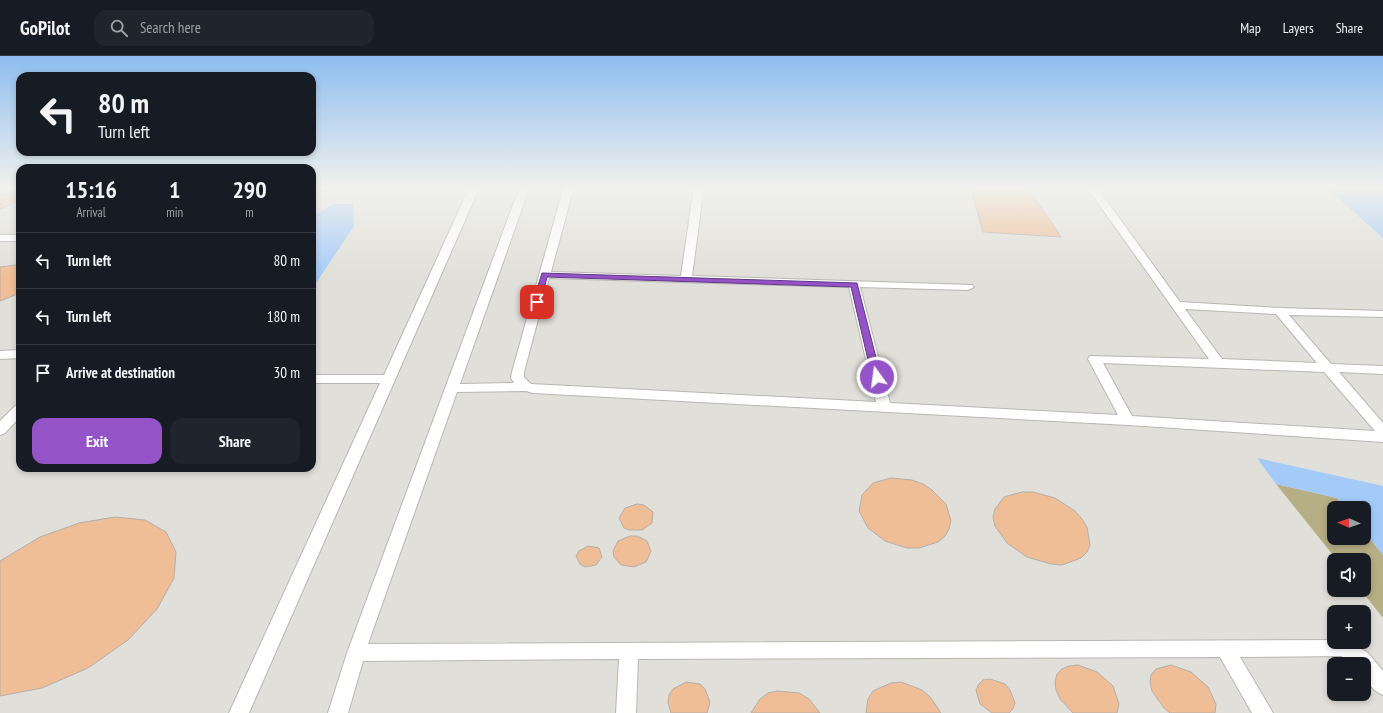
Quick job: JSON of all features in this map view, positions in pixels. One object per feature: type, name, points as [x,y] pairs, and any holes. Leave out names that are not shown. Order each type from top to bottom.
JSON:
[{"type":"street","points":[[239,713],[461,217]]},
{"type":"street","points":[[338,713],[356,653],[514,217]]},
{"type":"street","points":[[526,387],[517,378],[518,372],[560,217]]},
{"type":"street","points":[[686,280],[695,217]]},
{"type":"street","points":[[1113,217],[1218,363]]},
{"type":"street","points":[[0,238],[16,238]]},
{"type":"street","points":[[544,275],[968,287]]},
{"type":"street","points":[[854,284],[884,407]]},
{"type":"street","points":[[1176,305],[1383,314]]},
{"type":"street","points":[[1279,310],[1383,432]]},
{"type":"street","points":[[0,354],[16,354]]},
{"type":"street","points":[[1128,420],[1094,359],[1383,370]]},
{"type":"street","points":[[316,379],[390,379]]},
{"type":"street","points":[[452,388],[526,387],[533,389],[1128,420],[1383,437]]},
{"type":"street","points":[[0,430],[16,413]]},
{"type":"street","points":[[1224,648],[1263,713]]},
{"type":"street","points":[[356,653],[514,650],[902,652],[1342,648],[1362,659],[1383,686]]},
{"type":"street","points":[[626,713],[629,651]]},
{"type":"shaded area","points":[[1276,484],[1337,498],[1339,501],[1327,501],[1327,545],[1371,545],[1371,540],[1383,555],[1383,618],[1366,597],[1371,597],[1371,553],[1331,553]]},
{"type":"water","points":[[316,217],[354,217],[354,226],[316,283]]},
{"type":"water","points":[[1359,217],[1383,217],[1383,238]]},
{"type":"water","points":[[1257,458],[1383,486],[1383,555],[1371,540],[1371,501],[1339,501],[1337,498],[1276,484]]},
{"type":"building","points":[[979,217],[1047,217],[1061,237],[983,232]]},
{"type":"building","points":[[16,265],[16,295],[0,301],[0,267]]},
{"type":"building","points":[[891,478],[912,480],[923,484],[932,490],[946,504],[951,521],[945,536],[938,542],[919,548],[907,548],[885,541],[868,528],[859,511],[862,495],[873,483]]},
{"type":"building","points":[[1022,492],[1033,492],[1055,498],[1075,511],[1087,527],[1090,545],[1087,552],[1081,558],[1062,565],[1051,564],[1027,557],[1007,543],[995,526],[993,517],[995,509],[1004,497]]},
{"type":"building","points":[[637,504],[644,505],[653,512],[652,523],[642,530],[629,530],[624,528],[619,518],[625,508]]},
{"type":"building","points":[[115,517],[145,520],[166,532],[176,552],[174,578],[157,609],[128,640],[88,668],[42,688],[0,696],[0,561],[40,537],[79,523]]},
{"type":"building","points":[[630,536],[637,536],[647,541],[651,551],[646,562],[634,567],[621,565],[614,557],[613,551],[618,541]]},
{"type":"building","points":[[588,546],[599,548],[602,557],[596,565],[585,567],[580,564],[576,556],[579,551]]},
{"type":"building","points":[[1078,665],[1097,672],[1113,686],[1119,704],[1117,713],[1073,713],[1060,699],[1056,690],[1055,682],[1057,674],[1062,669],[1069,666]]},
{"type":"building","points":[[1171,665],[1191,672],[1208,687],[1216,704],[1215,713],[1170,713],[1164,708],[1152,691],[1150,682],[1151,675],[1156,669]]},
{"type":"building","points":[[990,679],[1005,684],[1010,690],[1015,703],[1013,709],[1009,713],[992,713],[980,704],[976,690],[983,680]]},
{"type":"building","points":[[686,682],[700,684],[705,689],[710,702],[707,713],[671,713],[668,702],[669,695],[673,689]]},
{"type":"building","points":[[901,682],[922,690],[931,698],[941,713],[866,713],[868,699],[873,691],[891,683]]},
{"type":"building","points":[[778,691],[799,693],[809,699],[820,713],[751,713],[760,699],[768,693]]},
{"type":"route","points":[[537,302],[544,275],[854,284],[877,377]]}]
